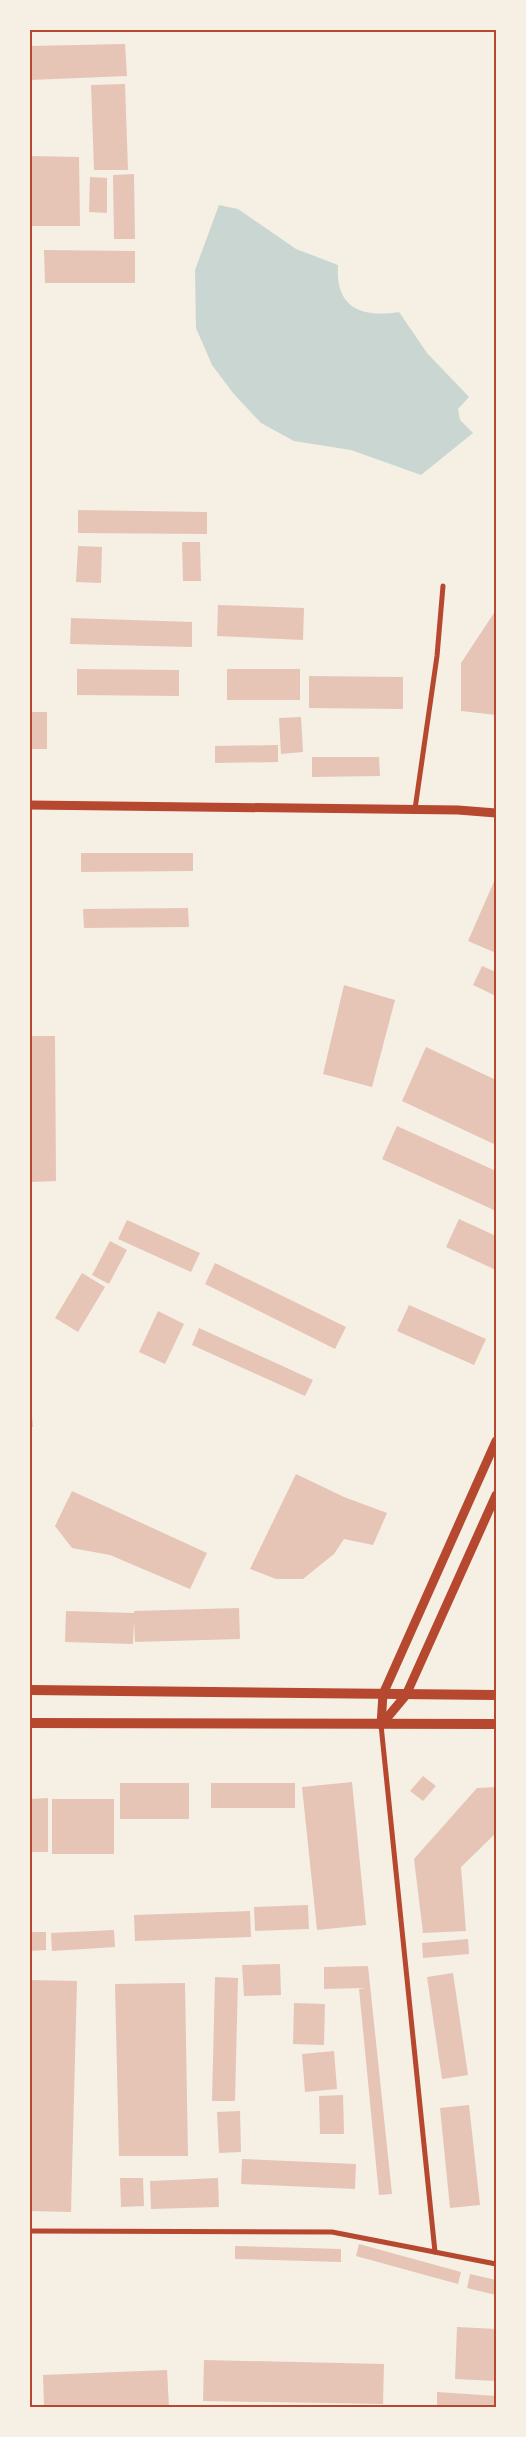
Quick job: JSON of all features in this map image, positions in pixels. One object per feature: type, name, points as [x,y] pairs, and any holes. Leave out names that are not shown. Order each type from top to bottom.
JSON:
[{"type":"main road","points":[[30,1690],[496,1695]]},
{"type":"main road","points":[[30,1723],[496,1724]]},
{"type":"street","points":[[415,809],[437,656],[443,586]]},
{"type":"street","points":[[30,805],[415,809],[496,813]]},
{"type":"street","points":[[435,2252],[381,1725],[383,1694],[496,1441]]},
{"type":"street","points":[[381,1725],[406,1695],[496,1495]]},
{"type":"street","points":[[30,2231],[332,2232],[496,2264]]},
{"type":"shaded area","points":[[219,205],[238,209],[296,249],[338,265],[338,280],[341,291],[353,307],[373,313],[399,312],[427,353],[469,397],[458,409],[460,420],[473,433],[421,475],[351,450],[294,441],[261,423],[233,393],[212,365],[196,328],[195,270]]},
{"type":"building","points":[[125,44],[127,76],[30,80],[30,46]]},
{"type":"building","points":[[125,84],[128,170],[94,170],[91,85]]},
{"type":"building","points":[[30,156],[79,157],[80,226],[30,226]]},
{"type":"building","points":[[134,174],[135,239],[114,239],[113,175]]},
{"type":"building","points":[[90,177],[107,178],[107,213],[89,212]]},
{"type":"building","points":[[44,250],[135,251],[135,283],[45,283]]},
{"type":"building","points":[[78,510],[207,512],[207,534],[78,533]]},
{"type":"building","points":[[182,542],[200,542],[201,581],[183,581]]},
{"type":"building","points":[[78,546],[102,547],[101,583],[76,582]]},
{"type":"building","points":[[218,605],[304,608],[303,640],[217,636]]},
{"type":"building","points":[[496,610],[496,715],[461,711],[461,663]]},
{"type":"building","points":[[71,618],[192,622],[192,647],[70,644]]},
{"type":"building","points":[[77,669],[179,670],[179,696],[77,695]]},
{"type":"building","points":[[227,669],[300,669],[300,700],[227,700]]},
{"type":"building","points":[[309,676],[403,677],[403,709],[309,708]]},
{"type":"building","points":[[30,712],[47,712],[47,749],[30,749]]},
{"type":"building","points":[[301,717],[303,752],[281,754],[279,718]]},
{"type":"building","points":[[278,745],[278,762],[215,763],[215,746]]},
{"type":"building","points":[[312,757],[379,757],[380,776],[312,777]]},
{"type":"building","points":[[81,853],[193,853],[193,871],[81,872]]},
{"type":"building","points":[[496,877],[496,953],[468,941]]},
{"type":"building","points":[[188,908],[189,927],[84,928],[83,909]]},
{"type":"building","points":[[482,966],[496,972],[496,996],[473,985]]},
{"type":"building","points":[[344,985],[395,1000],[372,1087],[323,1074]]},
{"type":"building","points":[[30,1036],[55,1036],[56,1181],[30,1182]]},
{"type":"building","points":[[426,1047],[496,1080],[496,1145],[402,1101]]},
{"type":"building","points":[[397,1126],[496,1171],[496,1211],[382,1159]]},
{"type":"building","points":[[459,1219],[496,1236],[496,1270],[446,1247]]},
{"type":"building","points":[[127,1220],[200,1253],[191,1272],[118,1239]]},
{"type":"building","points":[[110,1241],[127,1250],[109,1284],[92,1275]]},
{"type":"building","points":[[215,1263],[346,1327],[335,1349],[205,1284]]},
{"type":"building","points":[[82,1273],[105,1287],[78,1332],[55,1318]]},
{"type":"building","points":[[409,1305],[486,1339],[474,1365],[397,1331]]},
{"type":"building","points":[[158,1311],[184,1324],[165,1364],[139,1352]]},
{"type":"building","points":[[199,1328],[313,1380],[305,1396],[192,1345]]},
{"type":"building","points":[[31,1403],[33,1427],[30,1427]]},
{"type":"building","points":[[296,1474],[344,1497],[387,1513],[373,1545],[344,1539],[334,1554],[303,1579],[276,1579],[250,1569]]},
{"type":"building","points":[[72,1491],[207,1553],[190,1589],[110,1555],[72,1548],[55,1526]]},
{"type":"building","points":[[239,1608],[240,1639],[135,1642],[134,1621],[133,1644],[65,1642],[66,1611],[134,1613],[134,1611]]},
{"type":"building","points":[[423,1776],[436,1786],[423,1801],[410,1791]]},
{"type":"building","points":[[352,1782],[366,1925],[317,1930],[302,1787]]},
{"type":"building","points":[[120,1783],[189,1783],[189,1819],[120,1819]]},
{"type":"building","points":[[211,1783],[295,1783],[295,1808],[211,1808]]},
{"type":"building","points":[[496,1787],[496,1833],[461,1867],[466,1931],[423,1933],[414,1859],[477,1788]]},
{"type":"building","points":[[48,1798],[48,1852],[30,1852],[30,1799]]},
{"type":"building","points":[[52,1799],[114,1799],[114,1854],[52,1854]]},
{"type":"building","points":[[308,1905],[309,1929],[255,1931],[254,1907]]},
{"type":"building","points":[[250,1911],[251,1937],[135,1941],[134,1915]]},
{"type":"building","points":[[114,1930],[115,1947],[52,1951],[51,1933]]},
{"type":"building","points":[[30,1932],[46,1932],[46,1950],[30,1951]]},
{"type":"building","points":[[468,1939],[469,1954],[423,1958],[422,1943]]},
{"type":"building","points":[[280,1964],[281,1995],[244,1996],[242,1965]]},
{"type":"building","points":[[368,1966],[392,2194],[379,2195],[359,1989],[366,1988],[324,1989],[324,1967]]},
{"type":"building","points":[[453,1973],[468,2075],[442,2079],[427,1977]]},
{"type":"building","points":[[215,1977],[238,1978],[235,2101],[212,2101]]},
{"type":"building","points":[[30,1980],[77,1981],[71,2212],[30,2211]]},
{"type":"building","points":[[185,1983],[188,2156],[119,2156],[115,1984]]},
{"type":"building","points":[[294,2003],[325,2004],[324,2045],[293,2044]]},
{"type":"building","points":[[334,2051],[337,2089],[305,2092],[302,2054]]},
{"type":"building","points":[[343,2095],[344,2134],[320,2134],[319,2096]]},
{"type":"building","points":[[469,2105],[480,2205],[450,2208],[440,2108]]},
{"type":"building","points":[[240,2111],[241,2152],[219,2153],[217,2112]]},
{"type":"building","points":[[242,2159],[356,2164],[355,2189],[241,2184]]},
{"type":"building","points":[[120,2178],[143,2178],[144,2206],[121,2207]]},
{"type":"building","points":[[218,2178],[219,2207],[151,2209],[150,2181]]},
{"type":"building","points":[[359,2244],[461,2272],[458,2284],[356,2256]]},
{"type":"building","points":[[235,2246],[341,2249],[341,2262],[235,2259]]},
{"type":"building","points":[[470,2274],[496,2280],[496,2295],[467,2288]]},
{"type":"building","points":[[457,2327],[496,2329],[496,2381],[455,2379]]},
{"type":"building","points":[[204,2360],[384,2364],[383,2404],[203,2401]]},
{"type":"building","points":[[167,2370],[169,2407],[44,2407],[43,2375]]},
{"type":"building","points":[[437,2392],[496,2396],[496,2407],[437,2407]]}]
